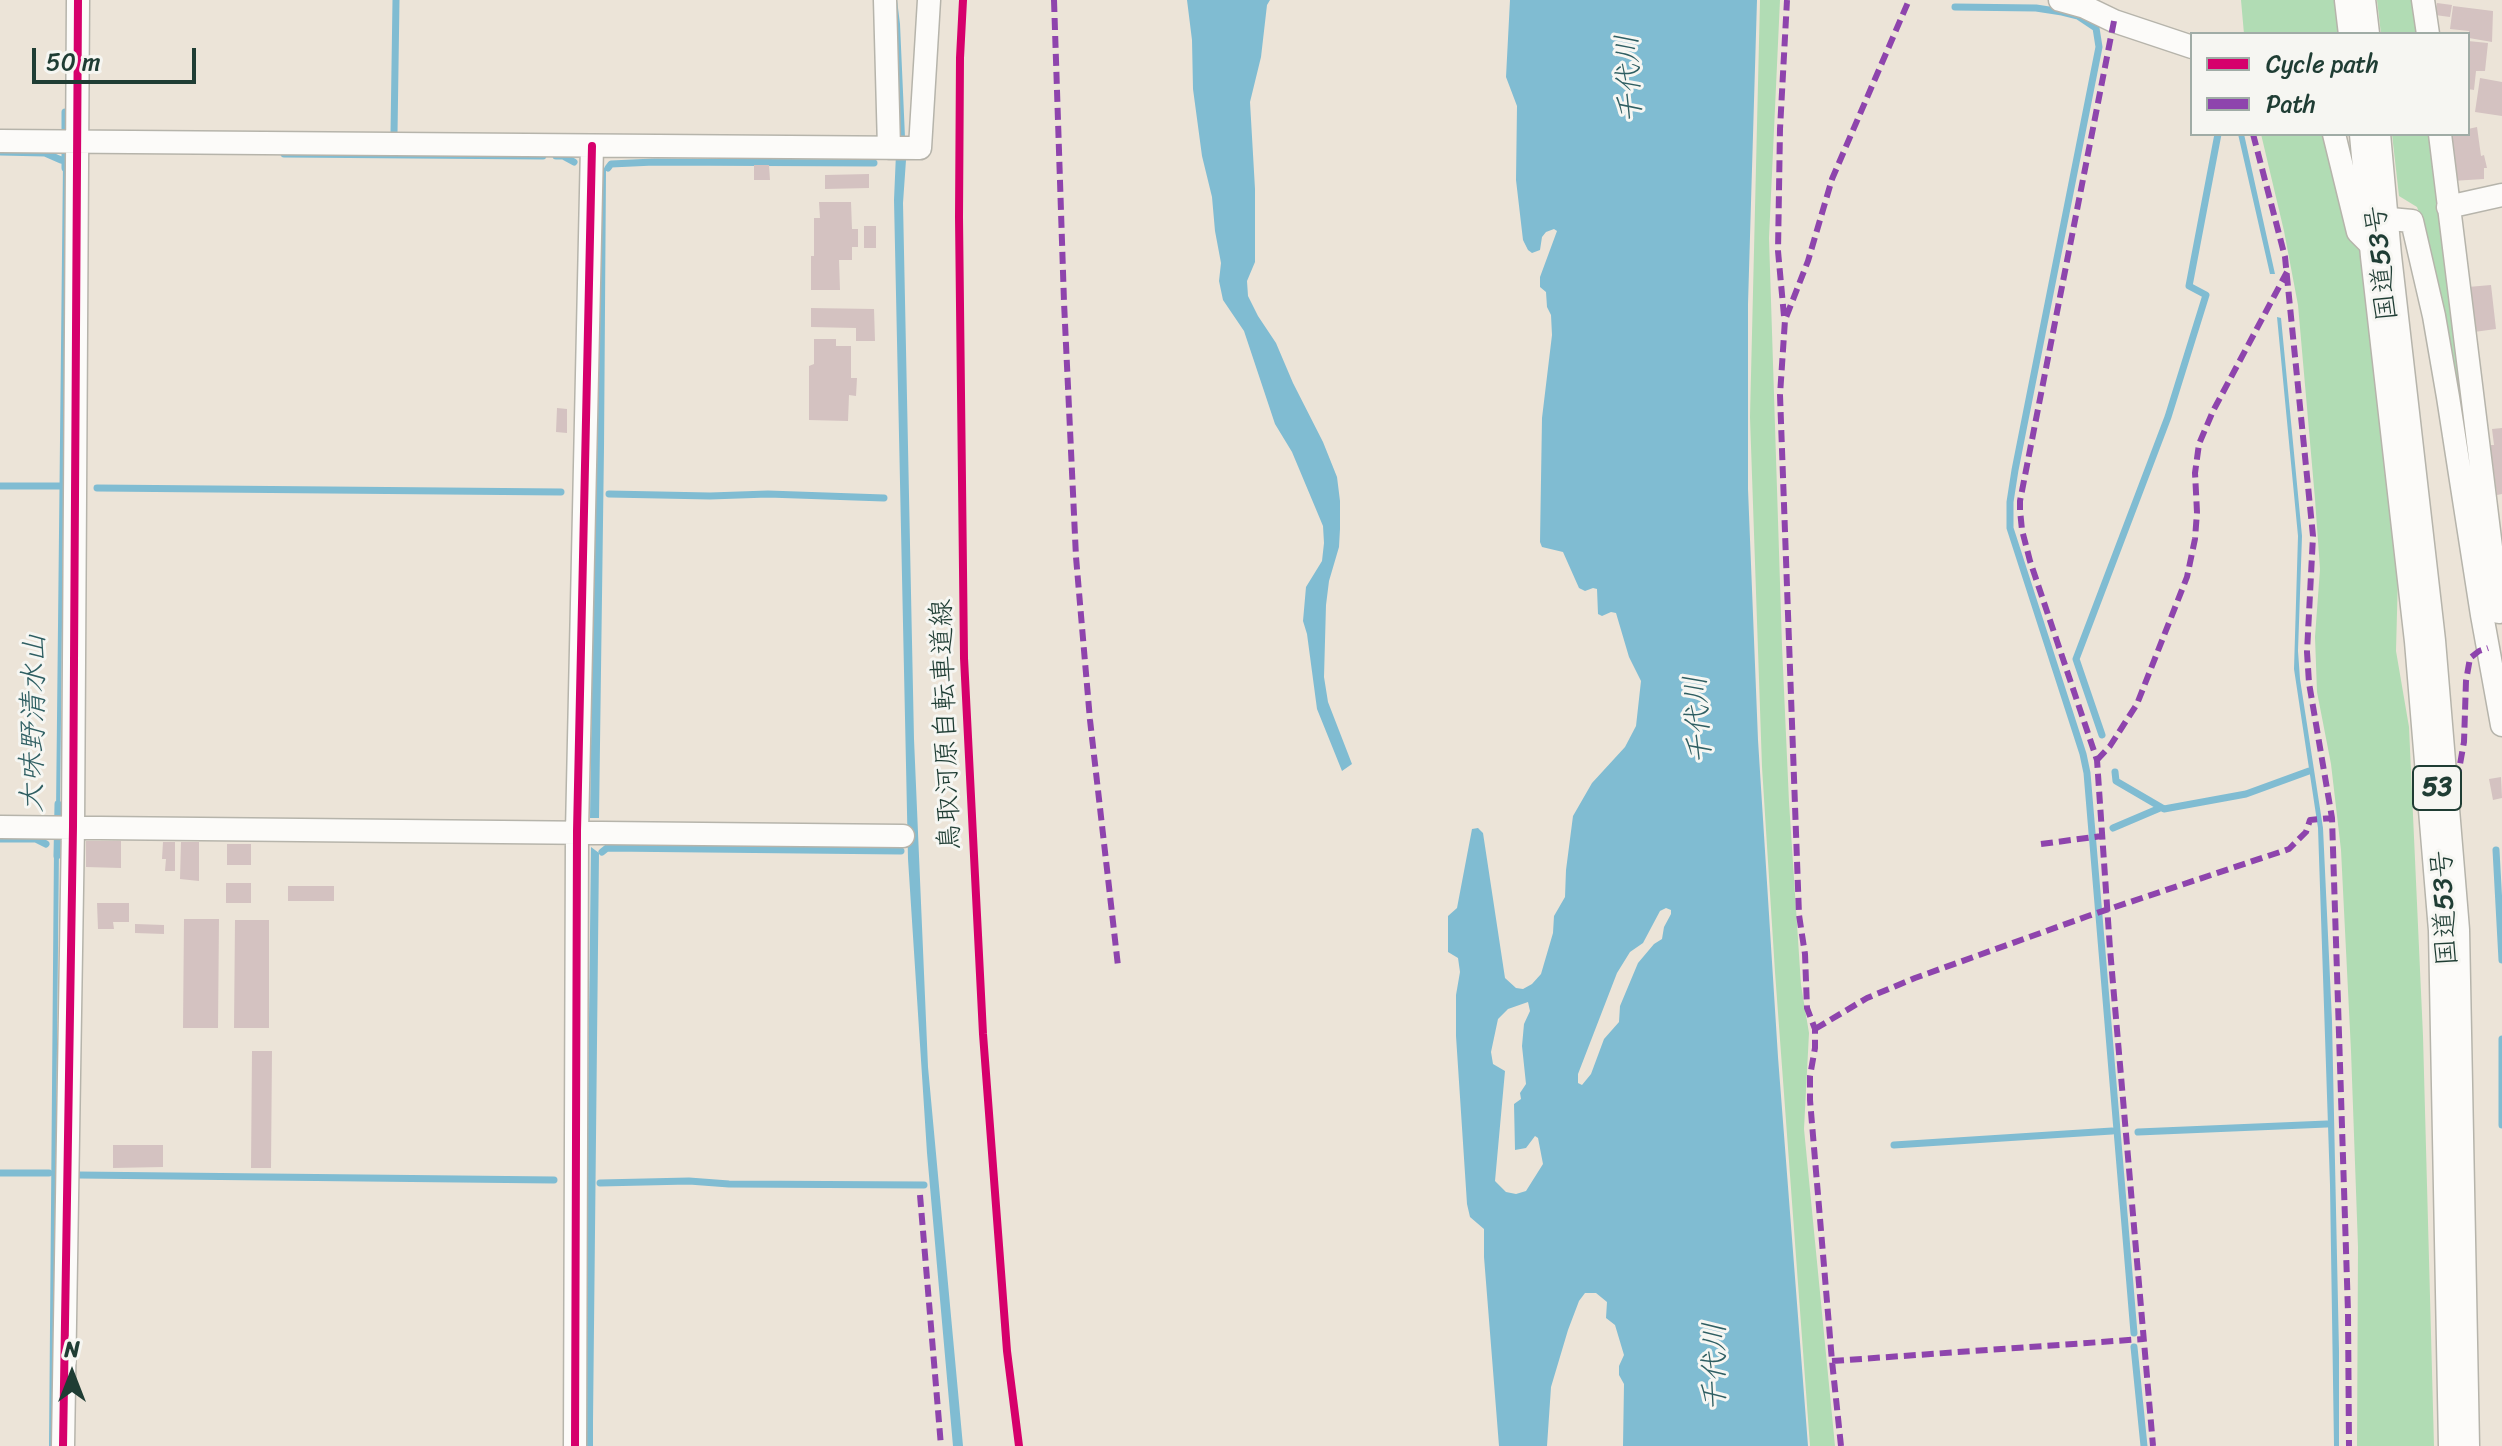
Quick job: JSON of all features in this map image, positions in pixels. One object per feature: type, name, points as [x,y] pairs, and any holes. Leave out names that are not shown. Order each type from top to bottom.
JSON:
[{"type":"highway","points":[[2355,0],[2359,32]]},
{"type":"highway","name":"国道53号","points":[[2370,136],[2425,641],[2449,930],[2459,1446]]},
{"type":"street","points":[[63,1446],[73,827],[78,0]]},
{"type":"street","points":[[885,0],[889,148]]},
{"type":"street","points":[[0,141],[920,148],[929,0]]},
{"type":"street","points":[[2060,0],[2190,46]]},
{"type":"street","points":[[2423,0],[2428,32]]},
{"type":"street","points":[[2334,136],[2358,232],[2380,237],[2412,221],[2496,611]]},
{"type":"street","points":[[2440,136],[2496,611],[2502,725]]},
{"type":"street","points":[[575,1446],[577,831],[592,146]]},
{"type":"street","points":[[2448,207],[2502,195]]},
{"type":"street","points":[[0,827],[903,836]]},
{"type":"green space","points":[[1760,0],[1780,0],[1769,238],[1782,646],[1801,985],[1809,1033],[1804,1129],[1835,1446],[1810,1446],[1762,767],[1750,417]]},
{"type":"green space","points":[[2241,0],[2337,0],[2341,32],[2244,32]]},
{"type":"green space","points":[[2377,0],[2414,0],[2419,32],[2381,32]]},
{"type":"green space","points":[[2261,136],[2330,136],[2361,247],[2398,575],[2396,651],[2409,727],[2423,1036],[2434,1446],[2357,1446],[2358,1247],[2341,850],[2331,764],[2317,692],[2315,637],[2320,569],[2315,499],[2298,305]]},
{"type":"green space","points":[[2392,136],[2431,136],[2486,596],[2423,223],[2417,207],[2399,196]]},
{"type":"water","points":[[891,0],[897,0],[900,24],[906,160],[903,203],[914,739],[928,1067],[963,1446],[953,1446],[927,1153],[908,859],[894,200],[897,130]]},
{"type":"water","points":[[1187,0],[1270,0],[1250,102],[1255,262],[1247,281],[1248,296],[1276,343],[1337,477],[1339,547],[1326,605],[1324,677],[1328,702],[1352,764],[1342,771],[1317,709],[1303,621],[1306,587],[1322,561],[1323,526],[1292,452],[1275,424],[1244,331],[1223,300],[1212,197],[1202,156],[1193,89]]},
{"type":"water","name":"千代川","points":[[1510,0],[1757,0],[1748,304],[1748,489],[1758,740],[1778,1057],[1808,1446],[1623,1446],[1624,1384],[1619,1375],[1619,1366],[1624,1355],[1615,1325],[1606,1318],[1607,1302],[1596,1293],[1585,1293],[1568,1330],[1551,1387],[1547,1446],[1499,1446],[1484,1229],[1470,1217],[1467,1204],[1456,1036],[1456,995],[1460,972],[1458,958],[1448,952],[1448,916],[1457,908],[1472,829],[1478,828],[1483,833],[1505,978],[1516,988],[1523,989],[1541,974],[1553,933],[1554,916],[1565,897],[1573,816],[1592,783],[1625,747],[1636,726],[1641,681],[1629,657],[1616,613],[1598,614],[1597,589],[1585,591],[1579,588],[1563,552],[1542,547],[1540,542],[1542,418],[1552,335],[1551,315],[1546,292],[1540,287],[1540,277],[1557,231],[1546,232],[1540,250],[1532,253],[1523,240],[1516,180],[1517,106],[1506,77]],"holes":[[[1666,908],[1671,910],[1671,914],[1662,939],[1638,963],[1620,1006],[1619,1022],[1604,1039],[1591,1074],[1582,1085],[1578,1083],[1578,1074],[1617,973],[1630,952],[1643,943],[1660,911]],[[1528,1002],[1530,1011],[1524,1024],[1522,1046],[1526,1084],[1520,1093],[1521,1099],[1514,1104],[1515,1150],[1526,1148],[1535,1136],[1543,1164],[1526,1191],[1516,1194],[1506,1192],[1495,1181],[1505,1071],[1493,1064],[1491,1052],[1498,1019],[1508,1009]]]},
{"type":"water","points":[[2238,136],[2244,136],[2275,274],[2270,274]]},
{"type":"water","points":[[67,160],[60,810],[56,810],[63,162]]},
{"type":"water","points":[[599,164],[606,169],[599,818],[590,818]]},
{"type":"water","points":[[2277,317],[2281,318],[2302,536],[2300,679],[2323,828],[2332,1021],[2339,1446],[2334,1446],[2330,1185],[2318,828],[2294,669],[2298,536]]},
{"type":"water","points":[[591,847],[599,853],[593,1446],[584,1446]]},
{"type":"water","points":[[54,848],[59,848],[53,1446],[49,1446]]},
{"type":"building","points":[[2437,3],[2452,5],[2450,17],[2435,15]]},
{"type":"building","points":[[2453,6],[2493,11],[2492,42],[2470,38],[2469,31],[2450,29]]},
{"type":"building","points":[[2470,41],[2488,43],[2485,71],[2476,71],[2474,90],[2470,89]]},
{"type":"building","points":[[2480,78],[2502,82],[2502,116],[2475,112]]},
{"type":"building","points":[[2477,127],[2481,156],[2484,155],[2487,168],[2484,168],[2484,179],[2452,181],[2448,136],[2470,136],[2470,129]]},
{"type":"building","points":[[754,165],[769,165],[770,180],[754,180]]},
{"type":"building","points":[[869,174],[869,188],[825,189],[825,175]]},
{"type":"building","points":[[819,202],[851,202],[852,229],[858,229],[858,247],[852,247],[852,260],[839,260],[840,290],[811,290],[814,218],[820,218]]},
{"type":"building","points":[[864,226],[876,226],[876,248],[864,248]]},
{"type":"building","points":[[2491,285],[2496,329],[2474,332],[2468,287]]},
{"type":"building","points":[[811,308],[874,309],[875,341],[856,341],[856,328],[811,327]]},
{"type":"building","points":[[814,339],[836,339],[836,346],[851,346],[851,378],[857,378],[856,396],[849,395],[848,421],[809,420],[809,366],[814,364]]},
{"type":"building","points":[[557,408],[567,409],[567,433],[556,432]]},
{"type":"building","points":[[2502,428],[2502,494],[2497,495],[2493,465],[2488,466],[2486,445],[2494,445],[2492,429]]},
{"type":"building","points":[[2501,777],[2502,798],[2493,800],[2489,779]]},
{"type":"building","points":[[86,841],[121,841],[121,868],[86,867]]},
{"type":"building","points":[[163,842],[175,842],[175,871],[165,871]]},
{"type":"building","points":[[181,842],[199,842],[199,881],[180,879]]},
{"type":"building","points":[[227,844],[251,844],[251,865],[227,865]]},
{"type":"building","points":[[226,883],[251,883],[251,903],[226,903]]},
{"type":"building","points":[[288,886],[334,886],[334,901],[288,901]]},
{"type":"building","points":[[97,903],[129,903],[129,922],[113,922],[114,929],[98,929]]},
{"type":"building","points":[[184,919],[219,919],[218,1028],[183,1028]]},
{"type":"building","points":[[235,920],[269,920],[269,1028],[234,1028]]},
{"type":"building","points":[[135,924],[164,925],[164,934],[135,933]]},
{"type":"building","points":[[252,1051],[272,1051],[271,1168],[251,1168]]},
{"type":"building","points":[[113,1145],[163,1145],[163,1167],[113,1168]]},
{"type":"waterway","points":[[394,134],[396,0]]},
{"type":"waterway","points":[[1955,7],[2036,8],[2078,16],[2096,28],[2099,47],[2015,470],[2010,528],[2087,773],[2134,1333]]},
{"type":"waterway","name":"大味野清水山","points":[[65,112],[65,168]]},
{"type":"waterway","points":[[2102,735],[2076,659],[2168,417],[2206,295],[2189,286],[2218,136]]},
{"type":"waterway","points":[[0,152],[45,153],[61,160]]},
{"type":"waterway","points":[[284,154],[543,156]]},
{"type":"waterway","points":[[556,156],[574,162]]},
{"type":"waterway","points":[[608,168],[611,164],[654,162],[874,163]]},
{"type":"waterway","points":[[0,486],[62,486]]},
{"type":"waterway","points":[[97,488],[561,492]]},
{"type":"waterway","points":[[609,494],[884,498]]},
{"type":"waterway","points":[[2115,772],[2116,781],[2164,809],[2246,794],[2309,771]]},
{"type":"waterway","name":"大味野清水山","points":[[57,856],[58,804]]},
{"type":"waterway","points":[[2113,828],[2160,808]]},
{"type":"waterway","points":[[0,839],[36,839],[46,844]]},
{"type":"waterway","points":[[602,852],[607,848],[901,851]]},
{"type":"waterway","points":[[2496,850],[2502,960]]},
{"type":"waterway","points":[[2502,1039],[2502,1125]]},
{"type":"waterway","points":[[2138,1132],[2327,1124]]},
{"type":"waterway","points":[[1894,1145],[2112,1131]]},
{"type":"waterway","points":[[0,1173],[49,1173]]},
{"type":"waterway","points":[[78,1175],[554,1180]]},
{"type":"waterway","points":[[600,1183],[689,1181],[924,1185]]},
{"type":"waterway","points":[[2134,1347],[2144,1446]]},
{"type":"marked path","points":[[1054,0],[1076,557],[1090,720],[1118,966]]},
{"type":"marked path","points":[[1784,316],[1778,251],[1787,0]]},
{"type":"marked path","points":[[1841,1446],[1810,1100],[1815,1029],[1807,1008],[1805,954],[1799,915],[1780,395],[1785,320],[1808,261],[1832,179],[1909,0]]},
{"type":"marked path","points":[[2114,21],[2020,510],[2030,561],[2097,760],[2110,949],[2153,1446]]},
{"type":"marked path","points":[[2254,136],[2285,257],[2313,536],[2307,652],[2309,683],[2332,818],[2348,1312],[2349,1446]]},
{"type":"marked path","points":[[2097,760],[2110,746],[2137,704],[2187,577],[2195,539],[2195,473],[2199,444],[2213,411],[2287,272]]},
{"type":"marked path","points":[[2457,781],[2464,742],[2470,658],[2488,648]]},
{"type":"marked path","points":[[1815,1029],[1867,998],[1915,978],[2289,849],[2306,832],[2310,820],[2332,818]]},
{"type":"marked path","points":[[2041,844],[2102,836]]},
{"type":"marked path","points":[[920,1195],[941,1446]]},
{"type":"marked path","points":[[1832,1361],[2143,1339]]},
{"type":"cycle path","points":[[63,1446],[73,827],[78,0]]},
{"type":"cycle path","name":"鳥取河原自転車道線","points":[[963,0],[959,217],[964,658],[983,1034],[1007,1351],[1019,1446]]},
{"type":"cycle path","points":[[575,1446],[577,831],[592,146]]}]
